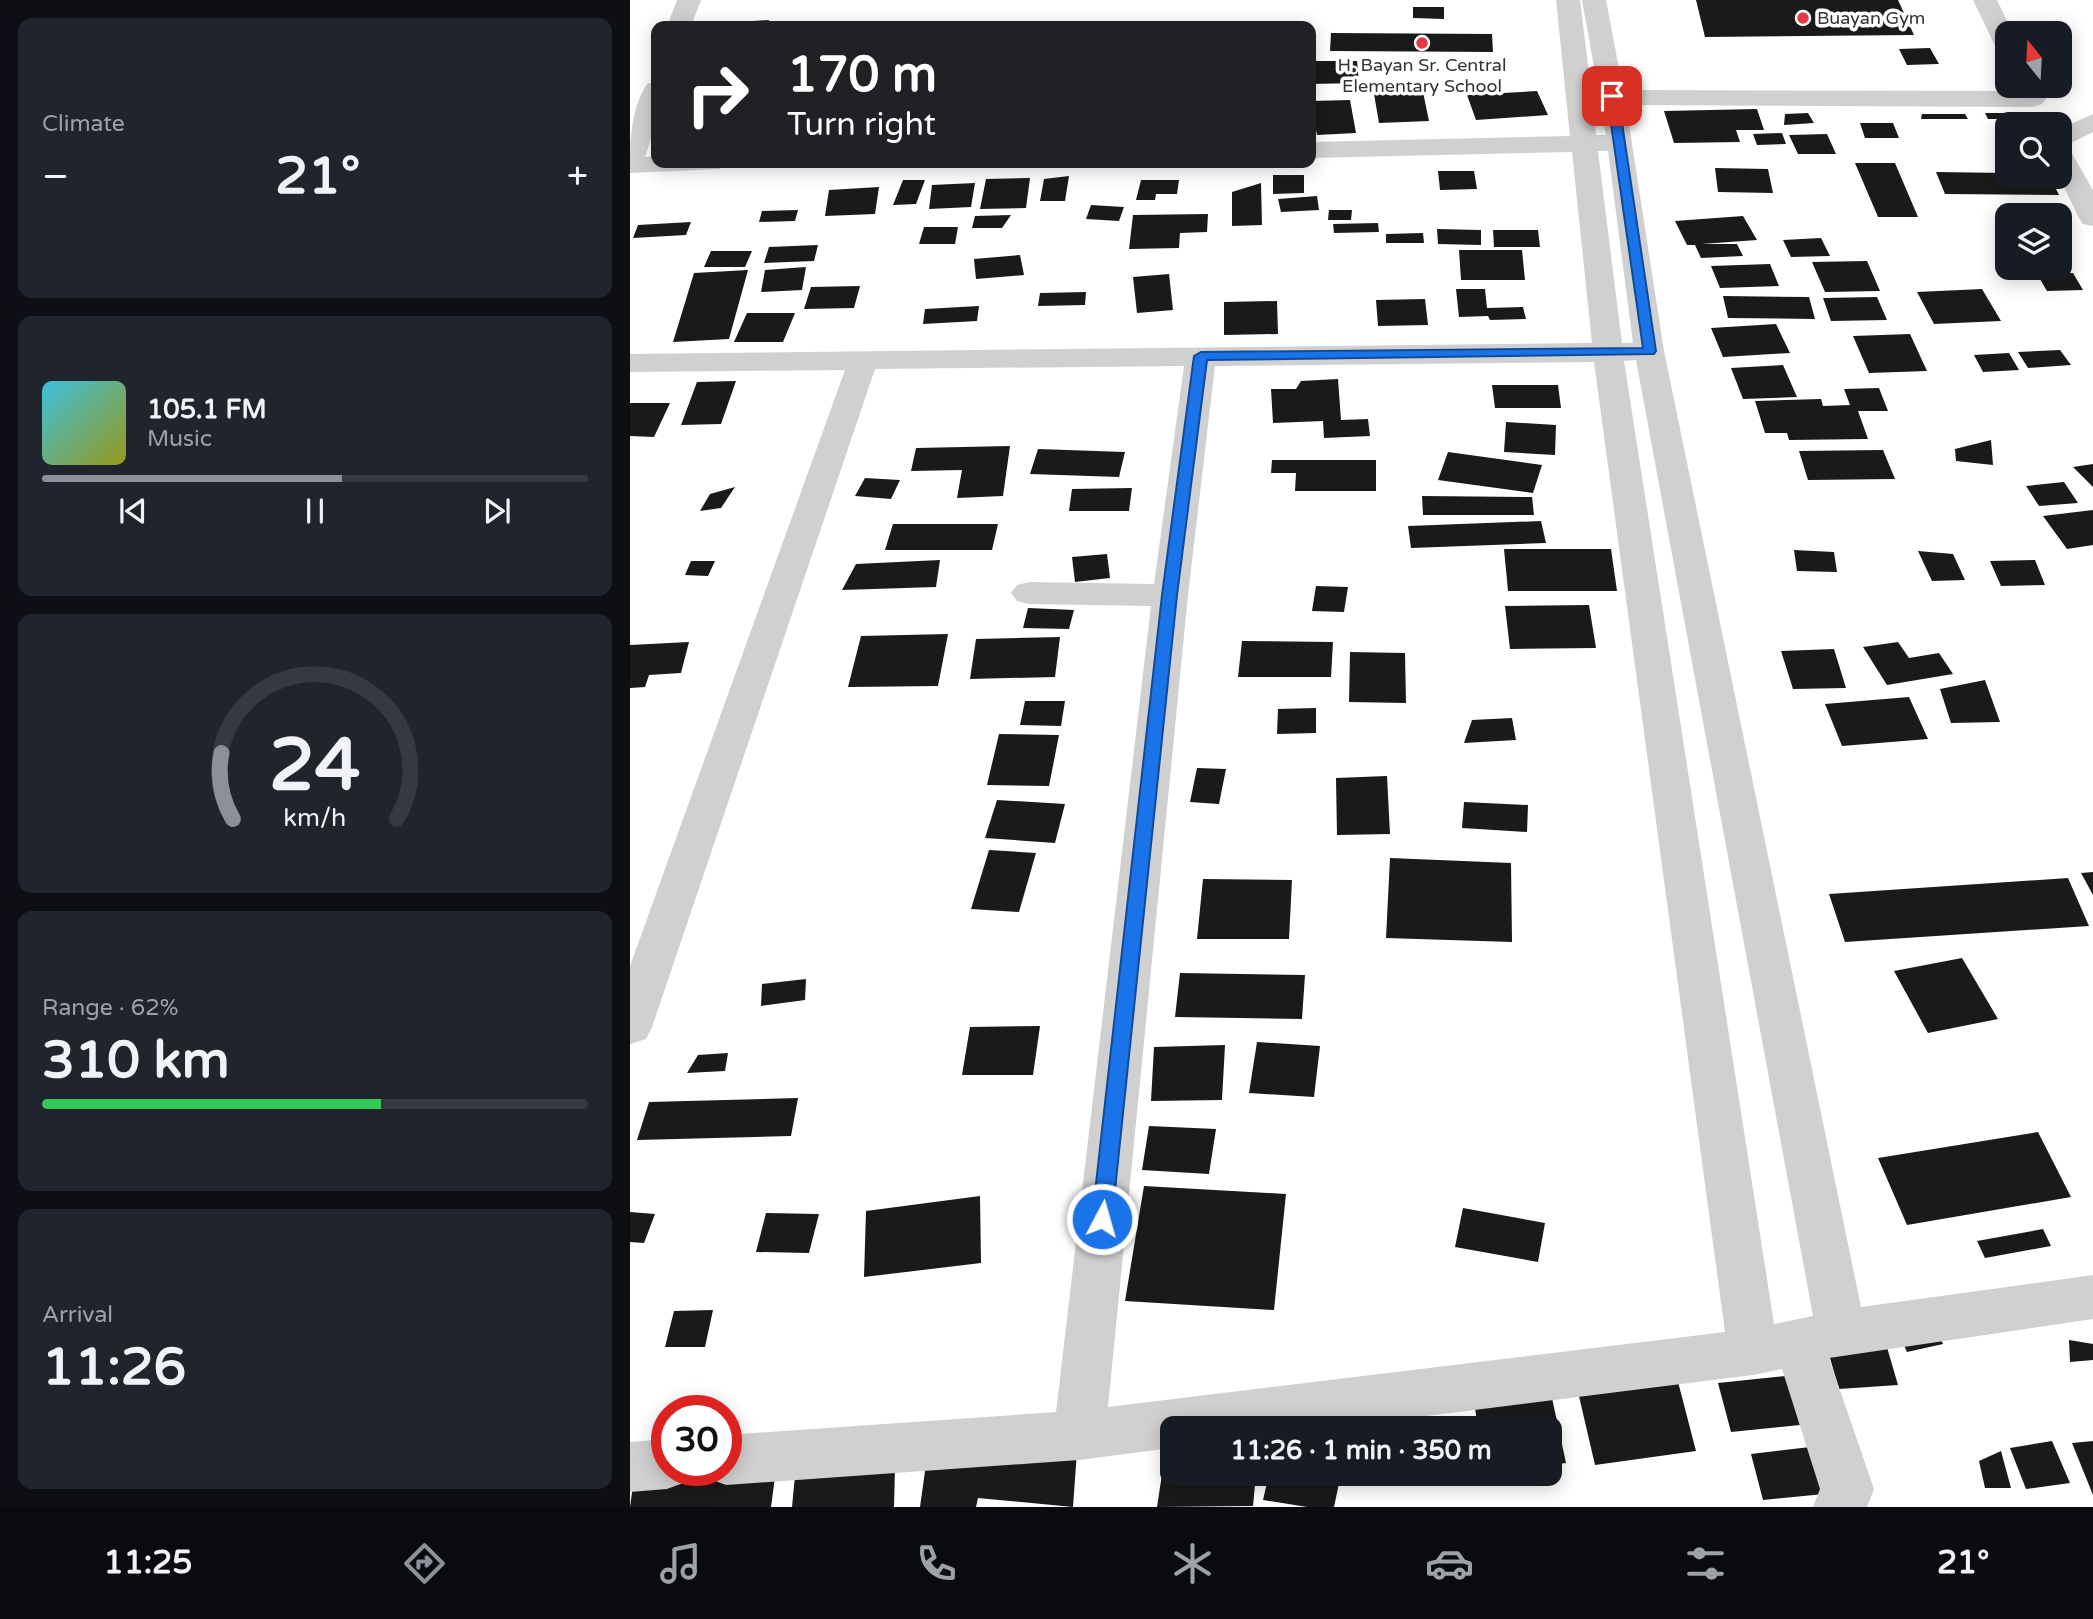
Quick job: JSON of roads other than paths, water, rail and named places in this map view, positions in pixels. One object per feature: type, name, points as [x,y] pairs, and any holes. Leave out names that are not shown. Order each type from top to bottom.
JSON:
[{"type":"street","points":[[681,21],[689,0]]},
{"type":"street","points":[[1568,0],[1595,97],[1602,144],[1650,351],[1798,1343]]},
{"type":"street","points":[[1594,0],[1595,97]]},
{"type":"street","points":[[1985,0],[1995,21]]},
{"type":"street","points":[[1595,97],[1995,92]]},
{"type":"street","points":[[651,103],[630,163],[651,163]]},
{"type":"street","points":[[2072,134],[2093,122]]},
{"type":"street","points":[[1316,150],[1602,144]]},
{"type":"street","points":[[1602,144],[1608,353],[1798,1343],[1847,1489],[1840,1507]]},
{"type":"street","points":[[2072,147],[2093,157]]},
{"type":"street","points":[[2072,175],[2093,218]]},
{"type":"street","points":[[630,363],[1650,351]]},
{"type":"street","points":[[1079,1435],[1170,595],[1201,356]]},
{"type":"street","points":[[630,1027],[863,361]]},
{"type":"street","points":[[1029,593],[1170,595]]},
{"type":"street","points":[[742,1459],[1079,1435],[1798,1343],[2093,1297]]},
{"type":"street","points":[[630,1467],[651,1465]]},
{"type":"place","name":"Buayan Gym","points":[[1803,18]]},
{"type":"place","name":"H. Bayan Sr. Central Elementary School","points":[[1422,43]]}]
